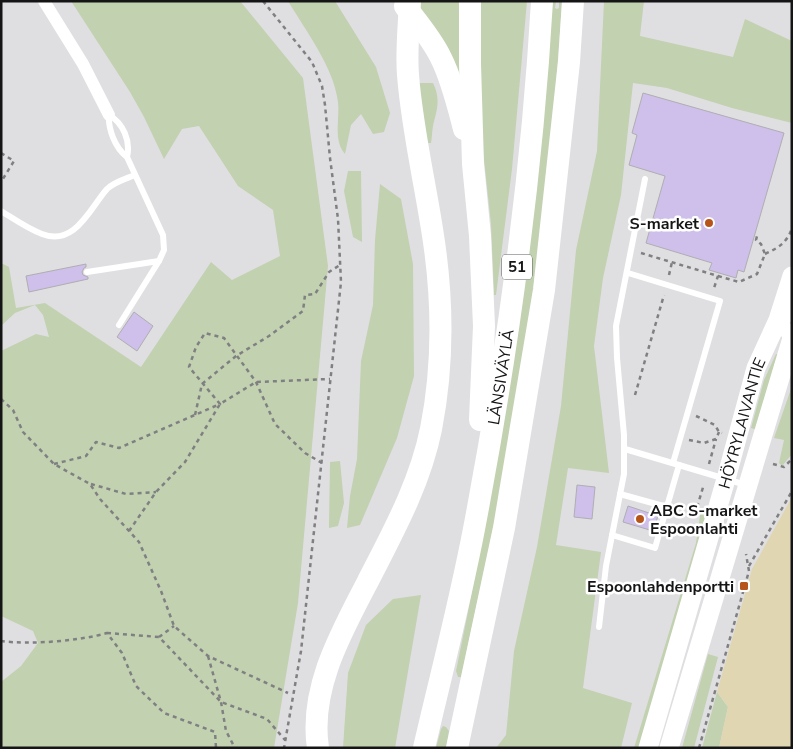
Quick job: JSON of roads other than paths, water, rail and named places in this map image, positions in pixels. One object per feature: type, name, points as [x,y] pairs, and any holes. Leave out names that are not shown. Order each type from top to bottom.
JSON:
[{"type":"highway","points":[[401,1],[426,32],[441,58],[455,96],[473,164]]},
{"type":"highway","points":[[318,748],[316,723],[324,677],[348,621],[411,494],[424,457],[438,390],[442,328],[432,231],[408,74],[410,1]]},
{"type":"highway","points":[[470,1],[473,164],[481,246],[484,326],[474,530]]},
{"type":"highway","name":"LÄNSIVÄYLÄ","points":[[424,748],[474,530],[515,287],[540,51],[542,1]]},
{"type":"highway","name":"LÄNSIVÄYLÄ","points":[[457,748],[504,528],[544,290],[569,62],[573,1]]},
{"type":"main road","name":"HÖYRYLAIVANTIE","points":[[648,748],[756,368],[785,316],[792,276]]},
{"type":"main road","name":"HÖYRYLAIVANTIE","points":[[668,748],[792,338]]},
{"type":"street","points":[[44,1],[83,64],[109,115]]},
{"type":"street","points":[[785,316],[792,338]]},
{"type":"lane","points":[[109,115],[115,118],[121,125],[128,142],[129,150],[127,157]]},
{"type":"lane","points":[[109,115],[110,129],[121,153],[127,157],[163,235],[164,250],[119,325]]},
{"type":"lane","points":[[1,211],[44,235],[58,236],[71,232],[82,224],[109,188],[119,181],[135,175]]},
{"type":"lane","points":[[599,627],[606,566],[624,474],[625,449],[616,326],[628,273],[645,179]]},
{"type":"lane","points":[[87,272],[159,261]]},
{"type":"lane","points":[[612,535],[655,548],[667,507],[680,437],[720,301],[628,273]]},
{"type":"lane","points":[[625,449],[746,485]]},
{"type":"lane","points":[[620,494],[667,507]]},
{"type":"place","name":"S-market","points":[[709,223]]},
{"type":"place","name":"ABC S-market Espoonlahti","points":[[640,519]]},
{"type":"place","name":"Espoonlahdenportti","points":[[744,586]]}]
